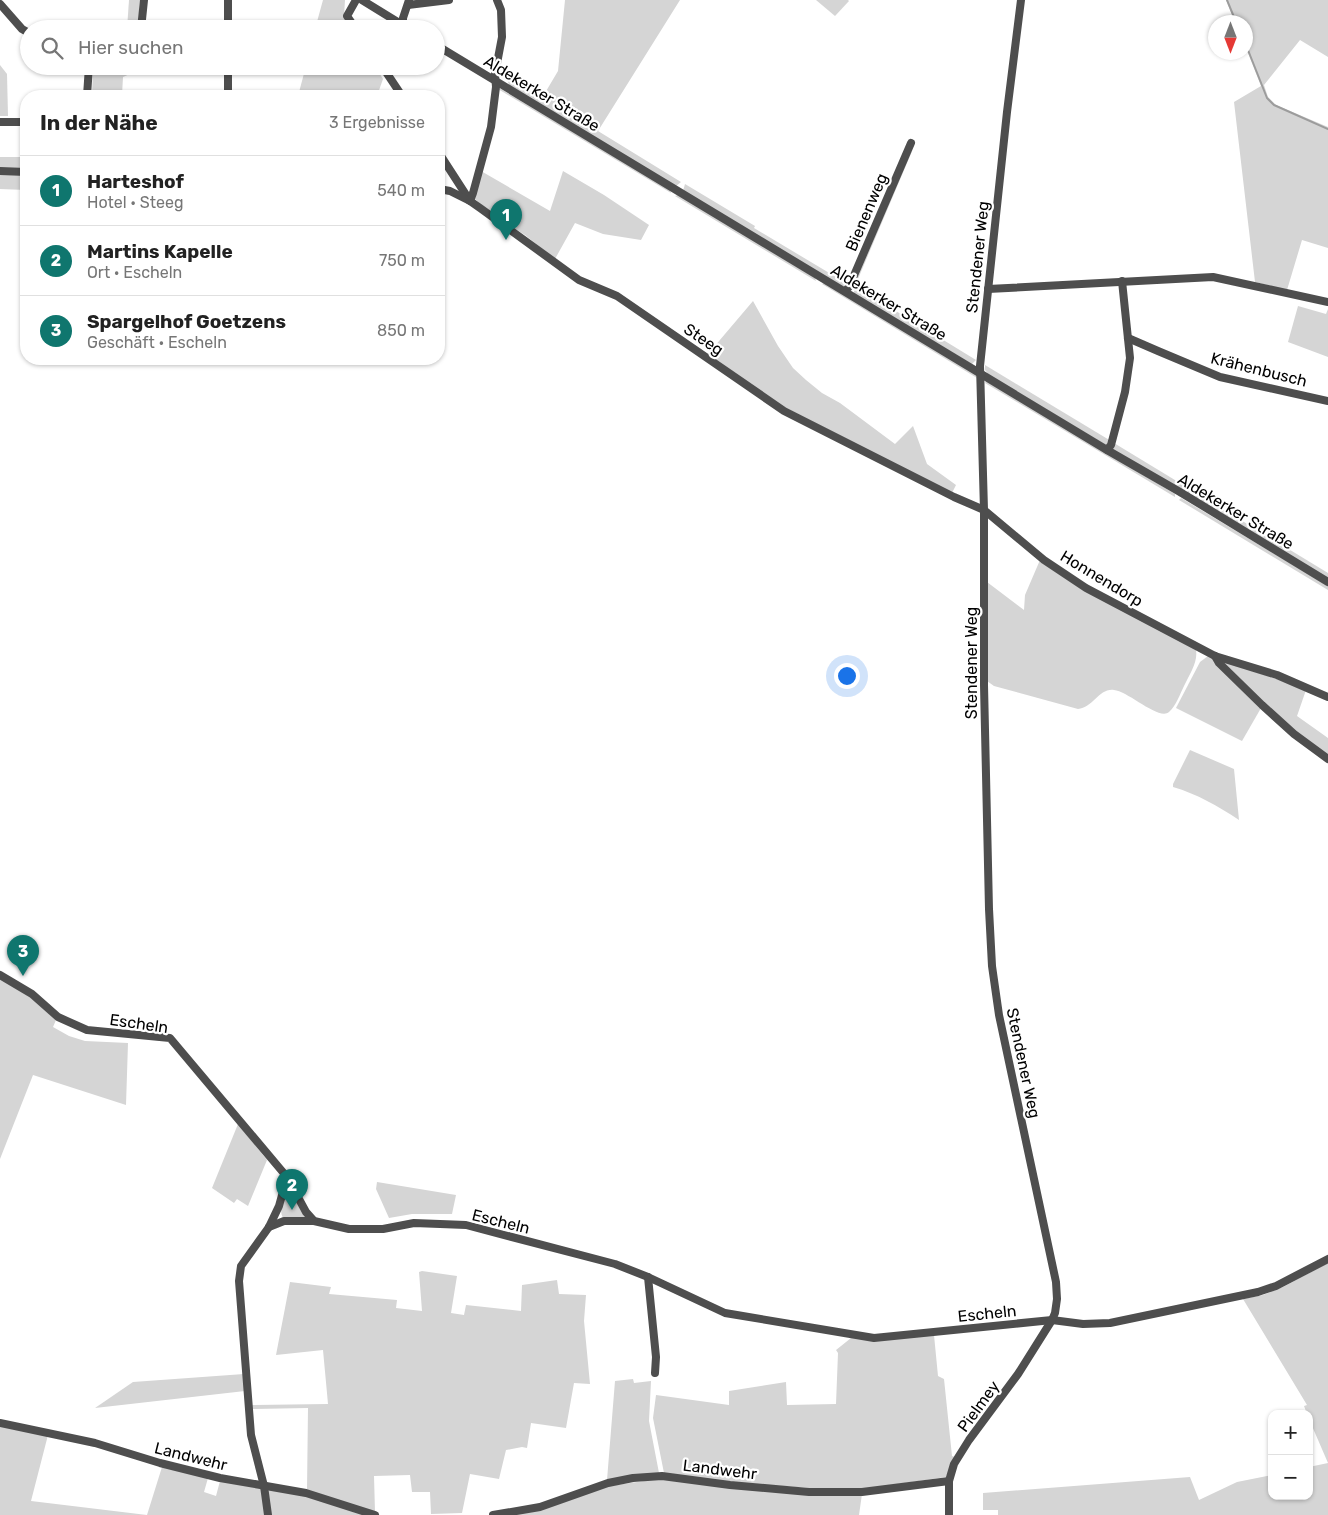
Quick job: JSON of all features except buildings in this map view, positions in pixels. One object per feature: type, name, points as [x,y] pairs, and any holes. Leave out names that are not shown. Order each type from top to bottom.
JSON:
[{"type":"street","points":[[142,20],[144,0]]},
{"type":"street","points":[[228,0],[228,20]]},
{"type":"street","points":[[350,20],[347,16],[356,0]]},
{"type":"street","points":[[362,0],[395,20]]},
{"type":"street","points":[[404,20],[408,2],[449,0]]},
{"type":"street","points":[[445,190],[470,200],[473,193],[491,127],[496,87],[495,74],[502,42],[501,10],[497,0]]},
{"type":"street","name":"Stendener Weg","points":[[1021,0],[1006,112],[980,374],[984,510],[984,685],[989,909],[992,966],[999,1015],[1056,1282],[1055,1313],[1052,1320]]},
{"type":"street","points":[[0,4],[20,28]]},
{"type":"street","name":"Aldekerker Straße","points":[[445,50],[1328,582]]},
{"type":"street","points":[[87,90],[88,75]]},
{"type":"street","points":[[228,75],[228,90]]},
{"type":"street","points":[[388,75],[398,90]]},
{"type":"street","points":[[0,122],[20,122]]},
{"type":"street","name":"Bienenweg","points":[[846,291],[911,142]]},
{"type":"street","name":"Steeg","points":[[445,162],[470,200],[579,280],[617,296],[784,411],[954,497],[984,510]]},
{"type":"street","points":[[0,171],[20,172]]},
{"type":"street","points":[[988,289],[1213,277],[1328,302]]},
{"type":"street","points":[[1107,450],[1111,445],[1125,392],[1130,358],[1122,281]]},
{"type":"street","name":"Krähenbusch","points":[[1128,338],[1220,376],[1328,401]]},
{"type":"street","name":"Honnendorp","points":[[984,510],[1044,560],[1086,588],[1215,656],[1276,675],[1328,697]]},
{"type":"street","name":"Honnendorp","points":[[1215,656],[1262,705],[1294,734],[1328,759]]},
{"type":"street","name":"Escheln","points":[[0,975],[32,994],[58,1017],[87,1030],[170,1038],[287,1177],[306,1212],[314,1221]]},
{"type":"street","points":[[268,1515],[264,1486],[251,1435],[239,1281],[241,1266],[269,1227],[279,1206],[287,1177]]},
{"type":"street","name":"Escheln","points":[[269,1227],[284,1221],[314,1221],[349,1229],[383,1229],[414,1223],[466,1225],[615,1264],[648,1277],[725,1313],[874,1338],[1052,1320],[1083,1324],[1110,1323],[1258,1292],[1276,1286],[1328,1259]]},
{"type":"street","points":[[648,1277],[656,1357],[655,1373]]},
{"type":"street","name":"Pielmey","points":[[949,1515],[948,1480],[954,1464],[969,1440],[1018,1374],[1052,1320]]},
{"type":"street","name":"Landwehr","points":[[0,1423],[95,1444],[220,1478],[306,1493],[375,1515]]},
{"type":"street","name":"Landwehr","points":[[493,1515],[540,1507],[608,1483],[633,1478],[662,1476],[730,1485],[809,1492],[862,1492],[948,1480]]},
{"type":"shaded area","points":[[129,0],[140,0],[139,20],[128,20]]},
{"type":"shaded area","points":[[323,0],[345,0],[344,16],[346,20],[317,20]]},
{"type":"shaded area","points":[[565,0],[680,0],[598,131],[681,182],[675,187],[510,88],[506,76],[542,98],[558,71]]},
{"type":"shaded area","points":[[816,0],[848,0],[849,1],[835,16]]},
{"type":"shaded area","points":[[1226,0],[1328,0],[1328,57],[1300,40],[1264,85],[1268,97],[1276,105],[1328,127],[1328,248],[1302,240],[1287,290],[1255,282],[1234,102],[1261,86],[1251,60],[1253,60],[1253,15],[1232,15]]},
{"type":"shaded area","points":[[0,65],[7,74],[8,116],[0,116]]},
{"type":"shaded area","points":[[93,75],[127,75],[123,77],[122,90],[92,90]]},
{"type":"shaded area","points":[[304,75],[381,75],[383,79],[379,90],[300,90]]},
{"type":"shaded area","points":[[498,89],[501,89],[670,190],[671,193]]},
{"type":"shaded area","points":[[913,149],[855,286],[976,360],[972,364],[854,294],[855,285],[857,277],[868,246]]},
{"type":"shaded area","points":[[0,157],[20,157],[20,169],[0,168]]},
{"type":"shaded area","points":[[481,171],[550,211],[563,171],[649,225],[641,240],[603,234],[575,223],[555,259],[525,235],[489,212],[475,199]]},
{"type":"shaded area","points":[[0,173],[20,175],[20,190],[0,189]]},
{"type":"shaded area","points":[[685,184],[755,226],[754,228],[848,283],[842,287],[683,191]]},
{"type":"shaded area","points":[[678,195],[815,278],[816,281],[675,196]]},
{"type":"shaded area","points":[[824,283],[976,374],[977,378],[822,284]]},
{"type":"shaded area","points":[[753,301],[778,346],[793,368],[822,393],[840,403],[895,444],[913,426],[927,464],[956,485],[952,493],[782,406],[708,354]]},
{"type":"shaded area","points":[[1298,306],[1326,314],[1328,309],[1328,357],[1288,342]]},
{"type":"shaded area","points":[[985,365],[1111,441],[1106,445],[989,375],[985,370]]},
{"type":"shaded area","points":[[986,381],[1175,494],[1175,497],[985,383]]},
{"type":"shaded area","points":[[1114,443],[1328,573],[1328,578],[1113,450]]},
{"type":"shaded area","points":[[1181,498],[1328,586],[1328,590],[1179,500]]},
{"type":"shaded area","points":[[1040,560],[1196,650],[1193,668],[1176,703],[1169,712],[1164,714],[1158,712],[1114,690],[1104,692],[1088,705],[1078,709],[994,686],[987,681],[987,582],[1024,610],[1025,595]]},
{"type":"shaded area","points":[[1208,656],[1214,659],[1261,708],[1242,741],[1176,708],[1200,662]]},
{"type":"shaded area","points":[[1221,661],[1306,690],[1297,716],[1328,738],[1328,757],[1296,733]]},
{"type":"shaded area","points":[[1190,750],[1234,769],[1239,820],[1207,801],[1173,787]]},
{"type":"shaded area","points":[[0,977],[31,998],[56,1020],[53,1027],[69,1036],[85,1041],[128,1043],[126,1105],[33,1075],[0,1159]]},
{"type":"shaded area","points":[[238,1124],[267,1160],[248,1206],[237,1199],[234,1203],[212,1188]]},
{"type":"shaded area","points":[[377,1182],[456,1195],[452,1214],[412,1214],[389,1218],[376,1189]]},
{"type":"shaded area","points":[[288,1188],[307,1218],[283,1218],[281,1207]]},
{"type":"shaded area","points":[[1328,1263],[1328,1463],[1313,1428],[1313,1410],[1306,1410],[1304,1406],[1307,1405],[1243,1299],[1263,1295],[1283,1287]]},
{"type":"shaded area","points":[[419,1272],[457,1276],[451,1313],[464,1315],[466,1305],[521,1311],[522,1285],[557,1280],[559,1294],[586,1295],[584,1321],[590,1384],[574,1383],[566,1428],[531,1423],[527,1448],[506,1450],[499,1479],[470,1474],[462,1513],[431,1514],[430,1492],[412,1492],[410,1475],[374,1476],[375,1512],[307,1490],[308,1408],[251,1409],[251,1405],[328,1404],[323,1350],[276,1355],[290,1282],[331,1287],[329,1294],[397,1300],[396,1308],[422,1311]]},
{"type":"shaded area","points":[[934,1335],[938,1376],[944,1379],[952,1456],[955,1457],[946,1477],[863,1489],[822,1489],[731,1482],[664,1473],[653,1418],[656,1395],[729,1405],[729,1391],[786,1382],[787,1405],[836,1404],[838,1353],[836,1350],[851,1338]]},
{"type":"shaded area","points":[[244,1374],[245,1391],[95,1408],[133,1382]]},
{"type":"shaded area","points":[[633,1379],[634,1383],[651,1381],[649,1421],[659,1473],[607,1480],[615,1381]]},
{"type":"shaded area","points":[[0,1426],[48,1435],[31,1501],[147,1515],[0,1515]]},
{"type":"shaded area","points":[[1328,1463],[1328,1515],[998,1515],[998,1510],[983,1510],[983,1493],[1190,1477],[1199,1500],[1237,1482],[1268,1476],[1268,1500],[1313,1500],[1313,1466]]},
{"type":"shaded area","points":[[162,1467],[208,1478],[204,1492],[216,1496],[220,1481],[262,1489],[265,1515],[147,1515]]},
{"type":"shaded area","points":[[658,1479],[762,1491],[862,1494],[859,1515],[510,1515],[609,1486]]},
{"type":"shaded area","points":[[269,1489],[306,1495],[367,1515],[270,1515],[267,1495]]},
{"type":"waterway","points":[[1227,0],[1233,15]]},
{"type":"waterway","points":[[1252,60],[1267,98],[1274,105],[1328,129]]},
{"type":"place","name":"Harteshof","points":[[506,240]]},
{"type":"place","name":"Spargelhof Goetzens","points":[[23,976]]},
{"type":"place","name":"Martins Kapelle","points":[[292,1210]]}]
